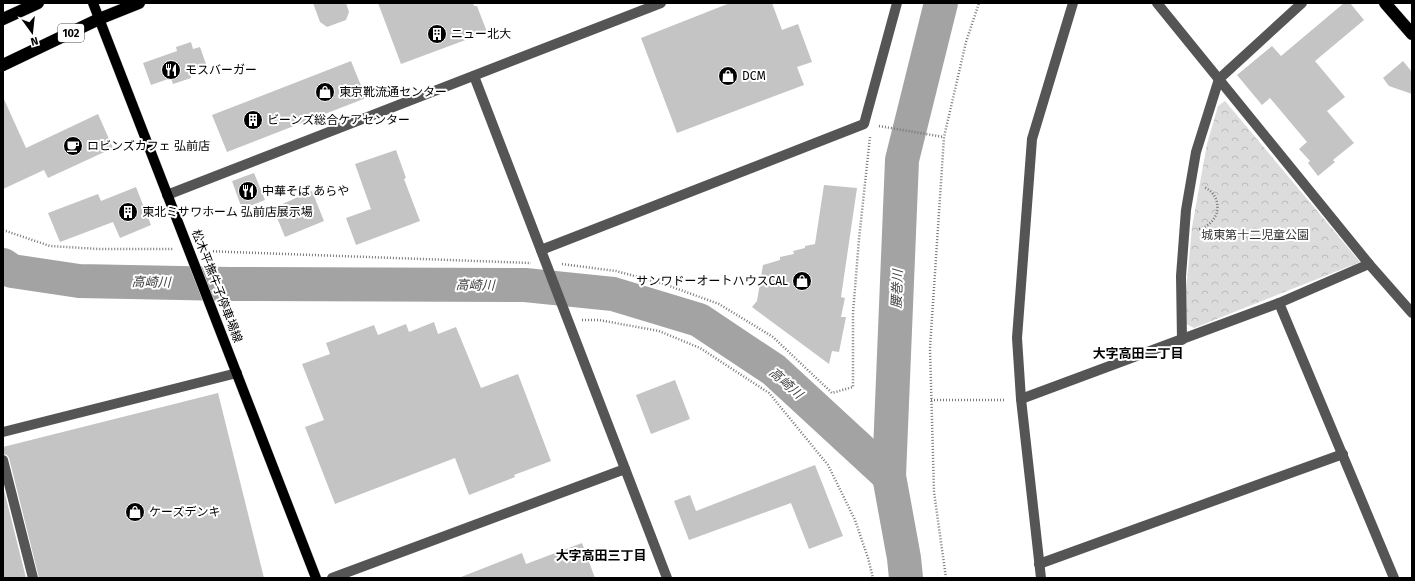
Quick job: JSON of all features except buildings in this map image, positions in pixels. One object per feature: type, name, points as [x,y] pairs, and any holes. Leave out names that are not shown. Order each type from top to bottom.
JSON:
[{"type":"highway","points":[[3,19],[38,3]]},
{"type":"highway","name":"102","points":[[3,65],[99,19],[140,3]]},
{"type":"highway","points":[[1385,3],[1412,34]]},
{"type":"main road","name":"松木平撫牛子停車場線","points":[[93,3],[316,578]]},
{"type":"street","points":[[167,195],[661,3]]},
{"type":"street","points":[[541,250],[864,124],[897,3]]},
{"type":"street","points":[[1041,578],[1021,399],[1017,338],[1032,139],[1073,3]]},
{"type":"street","points":[[1157,3],[1369,264],[1412,313]]},
{"type":"street","points":[[1182,340],[1181,276],[1186,210],[1196,152],[1219,78],[1302,3]]},
{"type":"street","points":[[474,76],[667,578]]},
{"type":"street","points":[[1021,399],[1279,303],[1369,264]]},
{"type":"street","points":[[1279,303],[1394,578]]},
{"type":"street","points":[[3,432],[237,373]]},
{"type":"street","points":[[1039,564],[1343,454]]},
{"type":"street","points":[[3,460],[33,578]]},
{"type":"street","points":[[332,578],[625,469]]},
{"type":"path","points":[[946,578],[934,492],[930,348],[944,137],[966,42],[979,3]]},
{"type":"path","points":[[879,126],[944,137]]},
{"type":"path","points":[[3,230],[50,246],[547,265],[562,264],[616,271],[664,284],[719,304],[773,337],[832,393],[853,387],[854,305],[859,239],[871,133]]},
{"type":"path","points":[[1184,230],[1204,228],[1211,223],[1217,215],[1218,205],[1215,195],[1209,189],[1191,183]]},
{"type":"path","points":[[567,317],[599,320],[659,331],[700,348],[769,393],[828,465],[855,520],[873,578]]},
{"type":"path","points":[[931,400],[1021,399]]},
{"type":"green space","name":"城東第十二児童公園","points":[[1225,101],[1360,262],[1194,328],[1186,324],[1186,291],[1192,227],[1207,144],[1218,106]]},
{"type":"waterway","name":"腰巻川","points":[[906,578],[904,558],[889,476],[902,160],[941,3]]},
{"type":"waterway","name":"高崎川","points":[[3,265],[12,271],[79,281],[230,284],[525,285],[613,294],[699,320],[774,370],[889,476]]},
{"type":"place","name":"ニュー北大","points":[[437,34]]},
{"type":"place","name":"モスバーガー","points":[[171,70]]},
{"type":"place","name":"DCM","points":[[728,76]]},
{"type":"place","name":"東京靴流通センター","points":[[325,92]]},
{"type":"place","name":"ビーンズ総合ケアセンター","points":[[253,120]]},
{"type":"place","name":"ロビンズカフェ 弘前店","points":[[73,146]]},
{"type":"place","name":"中華そば あらや","points":[[248,191]]},
{"type":"place","name":"東北ミサワホーム 弘前店展示場","points":[[128,212]]},
{"type":"place","name":"サンワドーオートハウスCAL","points":[[802,281]]},
{"type":"place","name":"ケーズデンキ","points":[[135,512]]},
{"type":"district","name":"大字高田二丁目","points":[[1138,353]]},
{"type":"district","name":"大字高田三丁目","points":[[601,555]]}]
